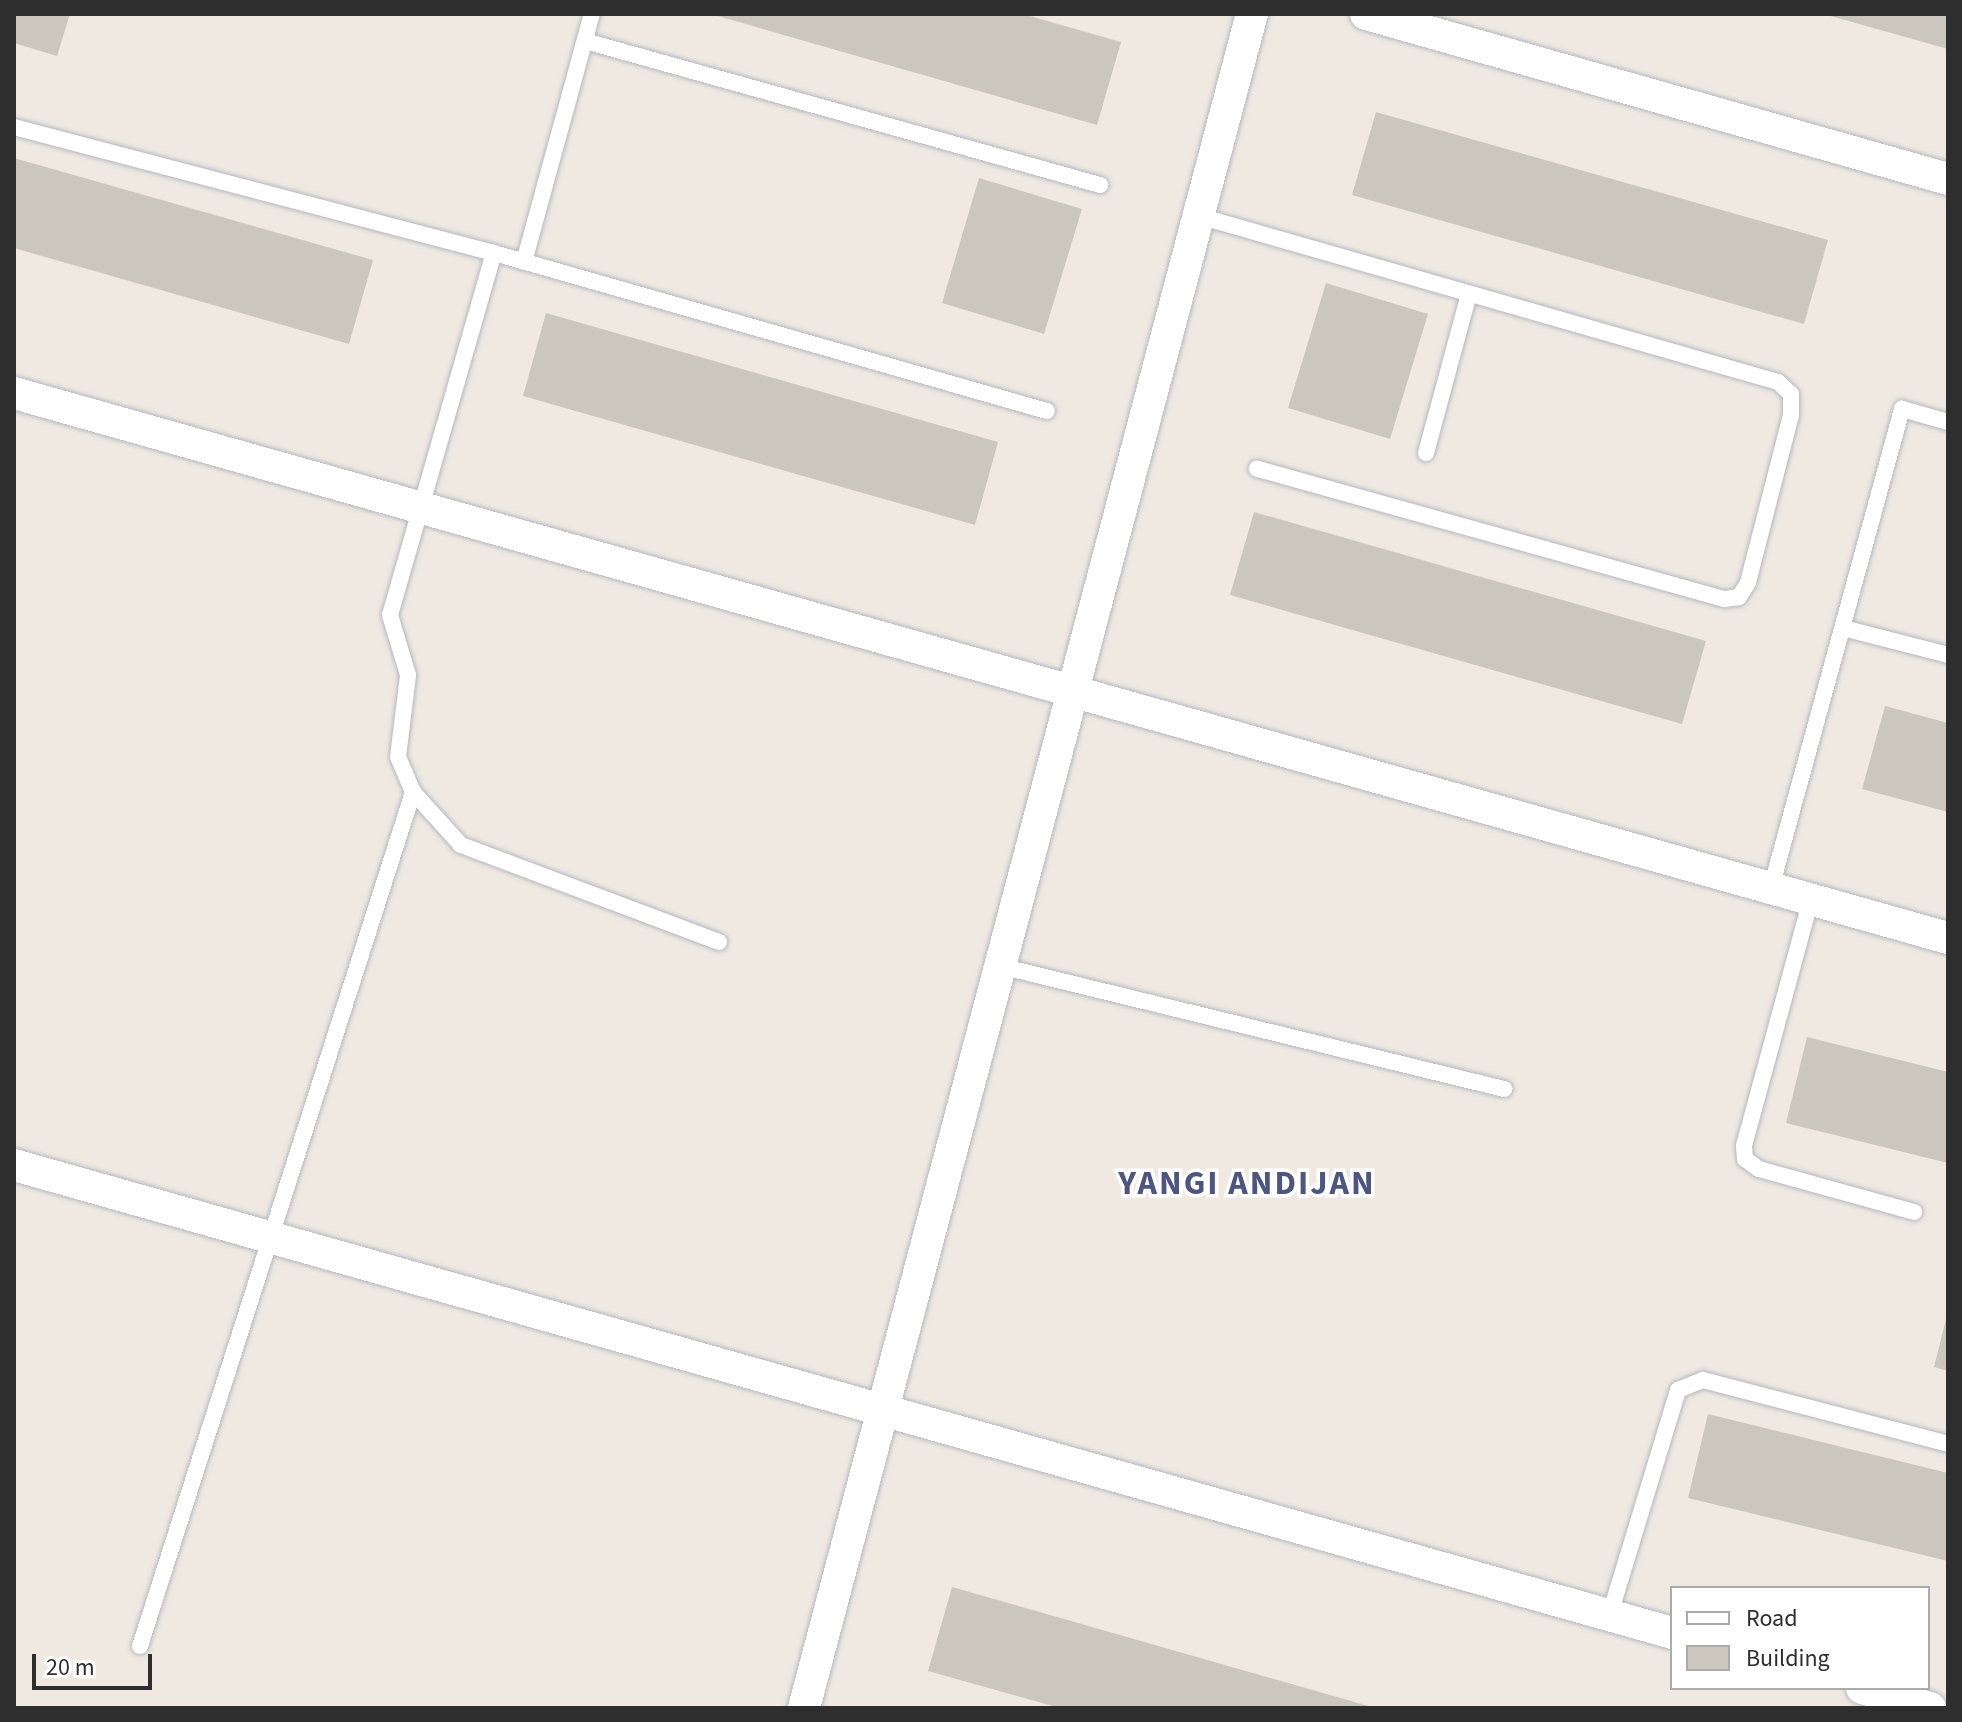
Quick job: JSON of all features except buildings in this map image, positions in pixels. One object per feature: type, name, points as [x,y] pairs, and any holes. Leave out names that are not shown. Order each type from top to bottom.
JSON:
[{"type":"street","points":[[804,1708],[1252,14]]},
{"type":"street","points":[[1366,14],[1948,179]]},
{"type":"street","points":[[14,393],[1948,938]]},
{"type":"street","points":[[14,1165],[1670,1632]]},
{"type":"street","points":[[1869,1690],[1930,1708]]},
{"type":"lane","points":[[524,262],[592,14]]},
{"type":"lane","points":[[585,41],[1100,185]]},
{"type":"lane","points":[[14,127],[494,253],[1047,411]]},
{"type":"lane","points":[[1199,216],[1778,382],[1791,394],[1791,415],[1748,583],[1739,597],[1724,599],[1257,469]]},
{"type":"lane","points":[[494,253],[390,615],[408,675],[398,757],[413,792],[461,845],[719,942]]},
{"type":"lane","points":[[1426,453],[1469,294]]},
{"type":"lane","points":[[1771,888],[1902,409],[1948,422]]},
{"type":"lane","points":[[1843,628],[1948,655]]},
{"type":"lane","points":[[140,1646],[413,792]]},
{"type":"lane","points":[[1811,899],[1744,1146],[1745,1159],[1759,1169],[1914,1212]]},
{"type":"lane","points":[[1000,966],[1504,1089]]},
{"type":"lane","points":[[1610,1614],[1678,1390],[1703,1380],[1948,1444]]},
{"type":"district","name":"YANGI ANDIJAN","points":[[1247,1184]]}]
